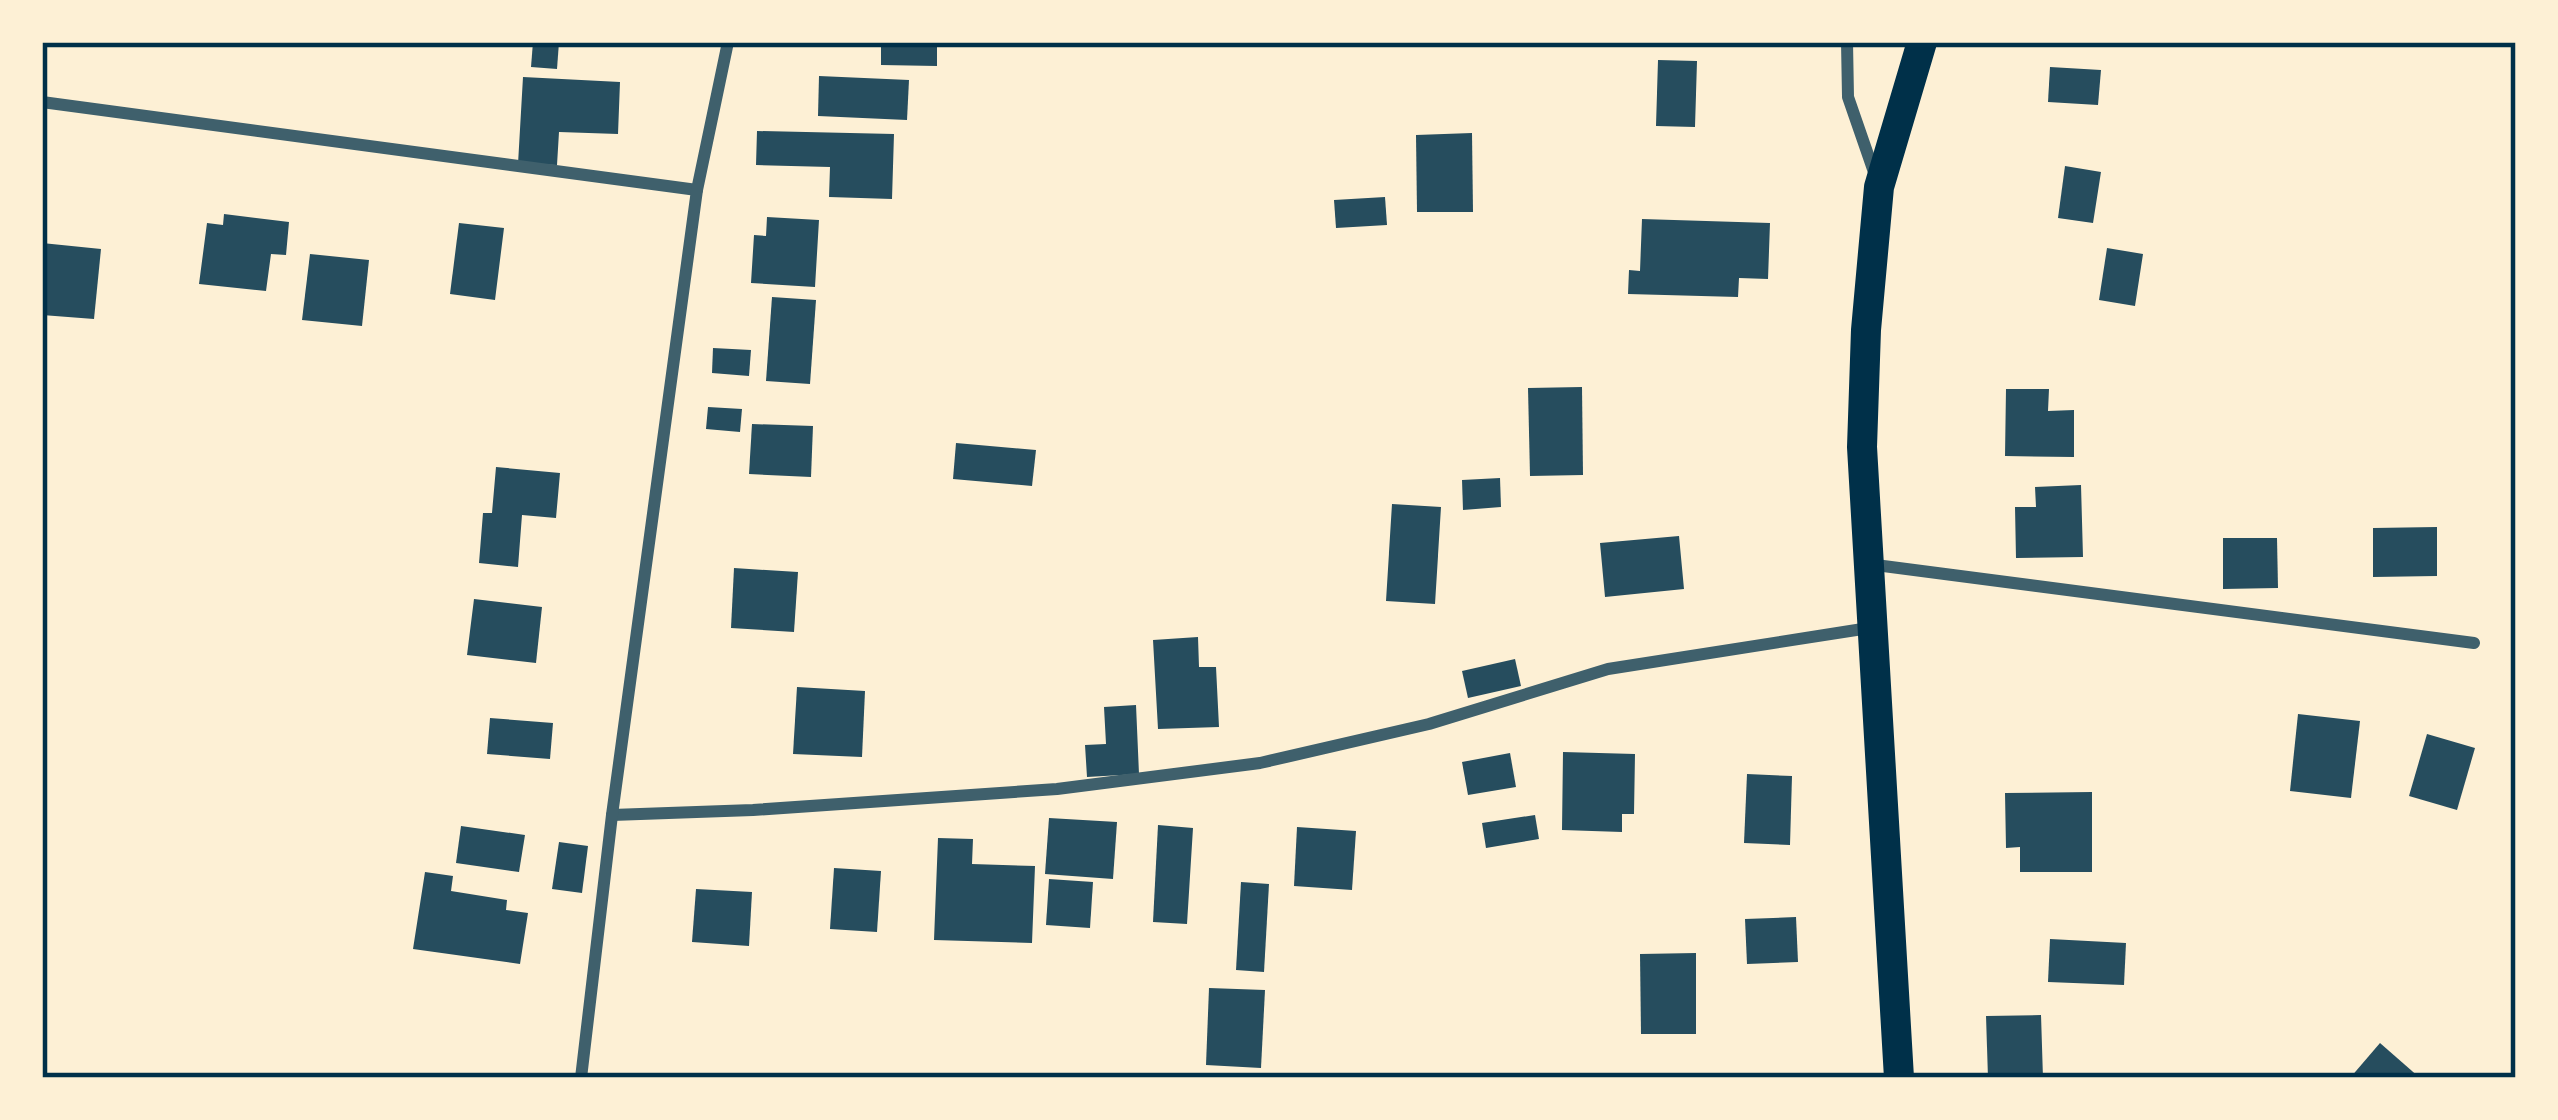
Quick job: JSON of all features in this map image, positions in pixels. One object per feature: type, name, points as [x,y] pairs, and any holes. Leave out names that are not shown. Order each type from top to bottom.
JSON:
[{"type":"main road","points":[[1899,1078],[1862,448],[1880,188],[1922,42]]},
{"type":"street","points":[[581,1078],[697,190],[728,42]]},
{"type":"street","points":[[1847,42],[1848,97],[1880,188]]},
{"type":"street","points":[[42,101],[697,190]]},
{"type":"street","points":[[1867,564],[2474,643]]},
{"type":"street","points":[[612,815],[1057,789],[1260,763],[1429,724],[1608,669],[1869,628]]},
{"type":"building","points":[[533,42],[559,42],[557,69],[531,67]]},
{"type":"building","points":[[881,42],[937,42],[937,66],[881,65]]},
{"type":"building","points":[[1658,60],[1697,61],[1695,127],[1656,126]]},
{"type":"building","points":[[2050,67],[2101,70],[2098,105],[2048,102]]},
{"type":"building","points":[[819,76],[909,80],[907,120],[818,116]]},
{"type":"building","points":[[523,77],[620,82],[618,134],[559,132],[557,165],[518,164]]},
{"type":"building","points":[[757,131],[894,134],[892,199],[829,197],[830,167],[756,165]]},
{"type":"building","points":[[1472,133],[1473,212],[1417,212],[1416,135]]},
{"type":"building","points":[[2065,166],[2101,172],[2093,223],[2058,218]]},
{"type":"building","points":[[1385,197],[1387,225],[1336,228],[1334,200]]},
{"type":"building","points":[[224,214],[289,222],[286,255],[271,254],[266,291],[199,284],[207,223],[223,225]]},
{"type":"building","points":[[767,217],[819,220],[815,287],[751,283],[754,235],[766,236]]},
{"type":"building","points":[[1642,219],[1770,223],[1768,279],[1739,278],[1738,297],[1628,294],[1629,270],[1640,271]]},
{"type":"building","points":[[459,223],[504,228],[495,300],[450,294]]},
{"type":"building","points":[[42,243],[101,249],[94,319],[42,315]]},
{"type":"building","points":[[2107,248],[2143,254],[2135,306],[2099,300]]},
{"type":"building","points":[[310,254],[369,260],[362,326],[302,320]]},
{"type":"building","points":[[772,297],[816,300],[810,384],[766,381]]},
{"type":"building","points":[[713,348],[751,350],[749,376],[712,373]]},
{"type":"building","points":[[1582,387],[1583,475],[1530,476],[1528,388]]},
{"type":"building","points":[[2006,389],[2049,389],[2048,411],[2074,410],[2074,457],[2005,456]]},
{"type":"building","points":[[708,407],[742,409],[740,432],[706,429]]},
{"type":"building","points":[[752,424],[813,426],[811,477],[749,474]]},
{"type":"building","points":[[956,443],[1036,450],[1032,486],[953,479]]},
{"type":"building","points":[[496,467],[560,473],[556,518],[522,515],[518,567],[479,563],[483,513],[492,513]]},
{"type":"building","points":[[1500,478],[1501,507],[1463,510],[1462,480]]},
{"type":"building","points":[[2081,485],[2083,557],[2016,558],[2015,507],[2036,507],[2035,487]]},
{"type":"building","points":[[1392,504],[1441,507],[1435,604],[1386,601]]},
{"type":"building","points":[[2437,527],[2437,576],[2373,577],[2373,528]]},
{"type":"building","points":[[1679,536],[1684,589],[1605,597],[1600,543]]},
{"type":"building","points":[[2223,538],[2277,538],[2278,588],[2223,589]]},
{"type":"building","points":[[734,568],[798,572],[794,632],[731,628]]},
{"type":"building","points":[[474,599],[542,607],[536,663],[467,655]]},
{"type":"building","points":[[1198,637],[1199,667],[1216,667],[1219,727],[1158,729],[1153,640]]},
{"type":"building","points":[[1515,659],[1521,686],[1468,698],[1462,671]]},
{"type":"building","points":[[797,687],[865,691],[862,757],[793,754]]},
{"type":"building","points":[[1136,705],[1139,774],[1087,777],[1085,745],[1106,744],[1104,707]]},
{"type":"building","points":[[2298,714],[2360,721],[2351,798],[2290,791]]},
{"type":"building","points":[[490,718],[553,723],[550,759],[487,754]]},
{"type":"building","points":[[2427,734],[2475,748],[2457,810],[2409,796]]},
{"type":"building","points":[[1563,752],[1635,754],[1634,814],[1622,814],[1622,832],[1562,830]]},
{"type":"building","points":[[1510,753],[1516,787],[1468,795],[1462,762]]},
{"type":"building","points":[[1747,774],[1792,776],[1790,845],[1744,843]]},
{"type":"building","points":[[2092,792],[2092,872],[2020,872],[2020,847],[2006,848],[2005,793]]},
{"type":"building","points":[[1535,815],[1539,839],[1486,848],[1482,823]]},
{"type":"building","points":[[1049,818],[1117,822],[1113,879],[1045,874]]},
{"type":"building","points":[[1158,825],[1193,828],[1187,924],[1153,922]]},
{"type":"building","points":[[461,826],[525,835],[519,872],[456,863]]},
{"type":"building","points":[[1297,827],[1356,831],[1352,890],[1294,886]]},
{"type":"building","points":[[938,838],[973,839],[972,864],[1035,866],[1032,943],[934,940]]},
{"type":"building","points":[[559,842],[588,846],[582,893],[552,889]]},
{"type":"building","points":[[834,868],[881,871],[877,932],[830,929]]},
{"type":"building","points":[[425,872],[453,876],[451,891],[507,900],[506,910],[528,913],[520,964],[413,949]]},
{"type":"building","points":[[1049,879],[1093,882],[1090,928],[1046,925]]},
{"type":"building","points":[[1241,882],[1269,884],[1264,972],[1236,970]]},
{"type":"building","points":[[696,889],[752,892],[749,946],[692,942]]},
{"type":"building","points":[[1796,917],[1798,962],[1747,964],[1745,919]]},
{"type":"building","points":[[2050,939],[2126,943],[2124,985],[2048,982]]},
{"type":"building","points":[[1696,953],[1696,1034],[1641,1034],[1640,954]]},
{"type":"building","points":[[1209,988],[1265,990],[1261,1068],[1206,1065]]},
{"type":"building","points":[[2041,1015],[2043,1078],[1988,1078],[1986,1016]]},
{"type":"building","points":[[2380,1043],[2420,1078],[2350,1078]]}]
